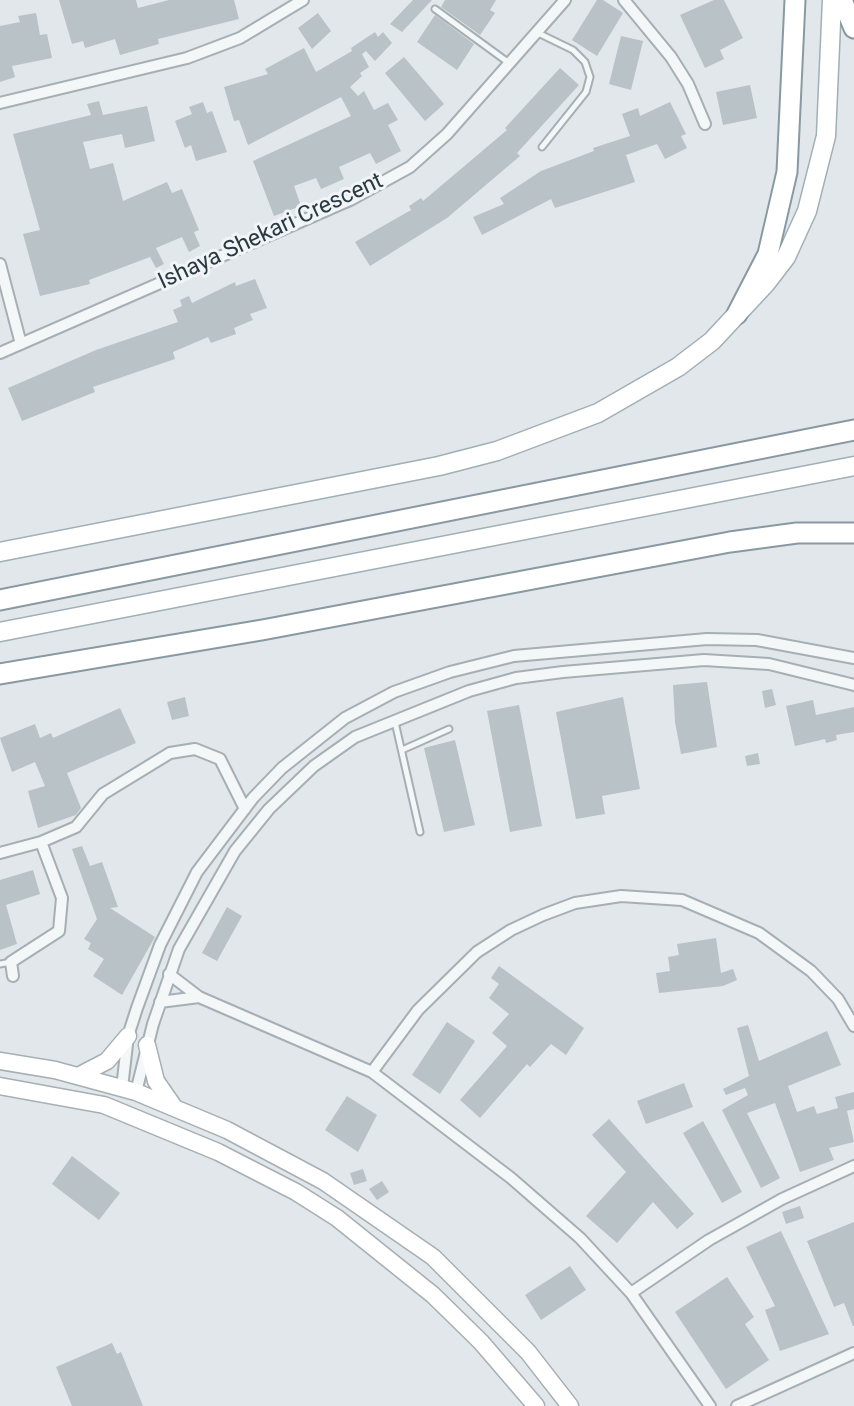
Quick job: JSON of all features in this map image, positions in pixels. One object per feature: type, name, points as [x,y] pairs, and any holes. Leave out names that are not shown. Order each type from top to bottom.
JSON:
[{"type":"highway","points":[[737,314],[768,254],[787,172],[795,0]]},
{"type":"highway","points":[[842,0],[854,28]]},
{"type":"highway","points":[[0,600],[854,430]]},
{"type":"highway","points":[[0,674],[261,630],[730,542],[797,533],[854,533]]},
{"type":"main road","points":[[0,552],[426,468],[497,451],[576,422],[678,367],[712,341],[786,257],[807,211],[819,174],[826,136],[832,0]]},
{"type":"main road","points":[[0,632],[854,467]]},
{"type":"street","points":[[0,103],[187,58],[240,38],[303,0]]},
{"type":"street","name":"Ishaya Shekari Crescent","points":[[0,353],[350,200],[410,167],[447,134],[565,0]]},
{"type":"street","points":[[624,0],[671,57],[688,84],[705,124]]},
{"type":"street","points":[[0,264],[21,344]]},
{"type":"street","points":[[147,1122],[128,1092],[128,1036],[160,945],[197,872],[245,809],[282,768],[345,718],[394,692],[450,672],[514,656],[707,639],[757,640],[854,658]]},
{"type":"street","points":[[104,1105],[128,1092],[148,1045],[179,949],[235,851],[269,809],[314,766],[355,737],[469,691],[516,678],[704,660],[769,664],[854,685]]},
{"type":"street","points":[[0,853],[41,842],[76,827],[103,794],[170,752],[195,749],[220,759],[245,809]]},
{"type":"street","points":[[13,976],[5,963],[59,931],[62,898],[41,842]]},
{"type":"street","points":[[372,1072],[418,1010],[477,952],[511,930],[543,915],[575,903],[621,896],[682,900],[759,933],[811,971],[838,999],[854,1026]]},
{"type":"street","points":[[169,974],[199,997],[372,1072],[511,1178],[580,1238],[631,1293],[710,1406]]},
{"type":"street","points":[[160,1002],[199,997]]},
{"type":"street","points":[[78,1076],[107,1061],[128,1036]]},
{"type":"street","points":[[148,1045],[156,1082],[176,1109]]},
{"type":"street","points":[[0,1061],[78,1076],[176,1109],[227,1130],[323,1181],[433,1257],[520,1343],[570,1406]]},
{"type":"street","points":[[0,1086],[104,1105],[240,1163],[296,1192],[337,1218],[433,1295],[481,1342],[536,1406]]},
{"type":"street","points":[[631,1293],[709,1240],[782,1199],[854,1166]]},
{"type":"street","points":[[737,1406],[854,1353]]},
{"type":"lane","points":[[435,9],[509,63]]},
{"type":"lane","points":[[536,32],[573,50],[585,62],[590,77],[586,92],[542,147]]},
{"type":"lane","points":[[395,719],[420,832]]},
{"type":"lane","points":[[402,750],[449,729]]},
{"type":"building","points":[[59,0],[136,0],[138,8],[169,0],[234,0],[239,19],[158,39],[159,44],[120,55],[115,39],[85,48],[83,41],[72,44]]},
{"type":"building","points":[[413,0],[432,0],[402,32],[390,24]]},
{"type":"building","points":[[445,0],[496,0],[490,10],[495,13],[480,35],[441,7]]},
{"type":"building","points":[[597,0],[603,0],[623,13],[597,56],[572,40]]},
{"type":"building","points":[[714,0],[724,0],[743,38],[720,50],[724,59],[705,68],[680,15]]},
{"type":"building","points":[[36,13],[40,35],[47,34],[52,58],[12,66],[15,77],[0,82],[0,26],[20,22],[18,16]]},
{"type":"building","points":[[318,13],[331,31],[312,49],[298,28]]},
{"type":"building","points":[[435,15],[474,44],[457,70],[417,42]]},
{"type":"building","points":[[375,32],[378,37],[383,32],[392,43],[375,61],[366,51],[362,54],[369,67],[360,73],[362,76],[350,87],[358,96],[364,91],[374,110],[388,103],[398,120],[388,125],[401,151],[376,164],[370,153],[339,167],[344,179],[321,189],[316,178],[294,186],[301,206],[274,216],[253,161],[351,116],[341,97],[248,145],[239,120],[234,121],[224,87],[268,74],[265,69],[304,48],[316,72],[352,51],[351,48]]},
{"type":"building","points":[[621,36],[643,41],[631,90],[609,84]]},
{"type":"building","points":[[404,57],[444,104],[425,121],[385,73]]},
{"type":"building","points":[[560,68],[579,85],[517,153],[520,156],[447,218],[370,266],[355,242],[411,210],[409,206],[421,198],[423,201],[507,130],[505,128]]},
{"type":"building","points":[[750,85],[757,118],[723,125],[716,92]]},
{"type":"building","points":[[99,101],[103,115],[147,106],[155,141],[125,148],[122,134],[83,142],[90,169],[113,163],[123,201],[167,182],[172,193],[182,189],[199,230],[194,232],[200,246],[189,252],[182,237],[156,248],[164,264],[156,268],[150,257],[89,280],[90,284],[40,296],[23,234],[40,230],[13,134],[91,115],[87,104]]},
{"type":"building","points":[[203,102],[207,113],[212,111],[227,152],[196,161],[191,145],[185,148],[175,121],[192,114],[189,107]]},
{"type":"building","points":[[670,102],[686,134],[681,136],[687,148],[665,159],[657,144],[626,155],[635,182],[555,208],[551,199],[482,235],[473,217],[504,204],[500,198],[541,171],[594,151],[593,148],[630,136],[622,114],[638,108],[640,116]]},
{"type":"building","points":[[255,279],[267,308],[250,314],[253,320],[234,328],[236,334],[211,343],[208,337],[173,352],[175,359],[93,387],[95,392],[22,421],[8,388],[96,350],[178,322],[173,310],[182,306],[180,300],[189,296],[192,303],[235,282],[236,286]]},
{"type":"building","points":[[707,682],[717,747],[681,754],[675,722],[673,685]]},
{"type":"building","points":[[772,689],[776,705],[765,708],[762,691]]},
{"type":"building","points":[[185,697],[189,716],[172,720],[167,702]]},
{"type":"building","points":[[623,697],[640,789],[602,796],[605,814],[576,819],[556,712]]},
{"type":"building","points":[[813,700],[816,715],[854,707],[854,732],[836,735],[837,740],[826,743],[825,739],[795,746],[786,706]]},
{"type":"building","points":[[519,705],[542,826],[510,832],[487,711]]},
{"type":"building","points":[[120,708],[136,743],[67,773],[81,808],[76,815],[38,828],[28,791],[45,786],[35,762],[12,772],[0,738],[35,724],[40,738],[51,733],[53,738]]},
{"type":"building","points":[[455,740],[475,825],[444,832],[424,748]]},
{"type":"building","points":[[758,753],[760,764],[747,766],[745,756]]},
{"type":"building","points":[[82,846],[90,866],[102,862],[118,907],[110,908],[155,937],[122,995],[93,976],[104,959],[88,949],[91,943],[84,939],[97,919],[72,849]]},
{"type":"building","points":[[33,870],[40,894],[6,905],[17,944],[0,950],[0,880]]},
{"type":"building","points":[[227,907],[242,916],[217,961],[202,953]]},
{"type":"building","points":[[716,938],[721,973],[733,969],[737,980],[723,986],[659,993],[656,973],[670,971],[668,957],[679,955],[677,944]]},
{"type":"building","points":[[499,966],[584,1028],[566,1055],[551,1044],[530,1067],[527,1064],[480,1118],[460,1100],[507,1046],[492,1033],[509,1014],[489,998],[499,984],[491,978]]},
{"type":"building","points":[[447,1022],[475,1041],[440,1094],[412,1075]]},
{"type":"building","points":[[748,1025],[759,1061],[827,1031],[841,1065],[788,1086],[797,1112],[814,1106],[817,1114],[838,1108],[835,1097],[854,1092],[854,1109],[847,1111],[854,1142],[829,1148],[834,1160],[800,1172],[775,1103],[747,1113],[780,1178],[761,1188],[722,1110],[748,1095],[745,1088],[726,1095],[723,1089],[749,1076],[737,1028]]},
{"type":"building","points":[[684,1083],[693,1107],[646,1124],[637,1101]]},
{"type":"building","points":[[347,1096],[377,1115],[358,1152],[325,1130]]},
{"type":"building","points":[[609,1119],[694,1214],[677,1229],[653,1202],[617,1243],[586,1216],[626,1172],[592,1135]]},
{"type":"building","points":[[703,1121],[742,1192],[722,1203],[683,1133]]},
{"type":"building","points":[[72,1156],[120,1193],[99,1220],[52,1184]]},
{"type":"building","points":[[363,1169],[367,1181],[354,1185],[350,1173]]},
{"type":"building","points":[[382,1181],[389,1192],[377,1200],[369,1189]]},
{"type":"building","points":[[800,1206],[804,1218],[786,1224],[782,1212]]},
{"type":"building","points":[[854,1222],[853,1326],[844,1303],[834,1307],[807,1241]]},
{"type":"building","points":[[781,1231],[829,1334],[780,1351],[765,1310],[775,1306],[746,1247]]},
{"type":"building","points":[[570,1266],[586,1290],[541,1320],[525,1295]]},
{"type":"building","points":[[727,1277],[754,1317],[745,1324],[769,1360],[726,1389],[675,1312]]},
{"type":"building","points":[[112,1343],[117,1354],[121,1352],[143,1406],[72,1406],[56,1367]]}]
